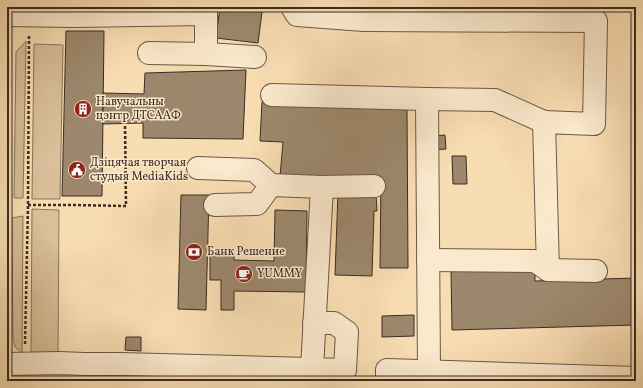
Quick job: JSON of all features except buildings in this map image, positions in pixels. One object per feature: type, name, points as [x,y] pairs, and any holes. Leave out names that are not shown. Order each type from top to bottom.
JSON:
[{"type":"lane","points":[[272,95],[495,100],[544,122],[594,124],[596,21],[364,20],[297,15],[292,7]]},
{"type":"lane","points":[[7,15],[74,16],[206,14],[206,54]]},
{"type":"lane","points":[[149,53],[255,57]]},
{"type":"lane","points":[[427,99],[429,371]]},
{"type":"lane","points":[[544,122],[548,270]]},
{"type":"lane","points":[[198,168],[254,170],[271,185],[322,187],[374,186]]},
{"type":"lane","points":[[214,205],[257,204],[271,185]]},
{"type":"lane","points":[[312,369],[322,187]]},
{"type":"lane","points":[[428,260],[535,261],[548,270],[596,271]]},
{"type":"lane","points":[[16,364],[121,364],[345,370],[347,332],[334,323],[314,323]]},
{"type":"lane","points":[[387,381],[387,370],[624,379]]},
{"type":"path","points":[[16,364],[28,205],[29,15]]},
{"type":"path","points":[[28,205],[126,206],[125,123]]},
{"type":"shaded area","points":[[26,41],[23,198],[14,198],[16,52]]},
{"type":"shaded area","points":[[34,44],[63,45],[60,199],[32,199]]},
{"type":"shaded area","points":[[32,209],[59,210],[58,355],[31,354]]},
{"type":"shaded area","points":[[23,216],[22,353],[15,347],[13,338],[12,218]]},
{"type":"place","name":"Навучальны цэнтр ДТСААФ","points":[[83,109]]},
{"type":"place","name":"Дзіцячая творчая студыя MediaKids","points":[[77,170]]},
{"type":"place","name":"Банк Решение","points":[[194,252]]},
{"type":"place","name":"YUMMY","points":[[244,274]]}]
